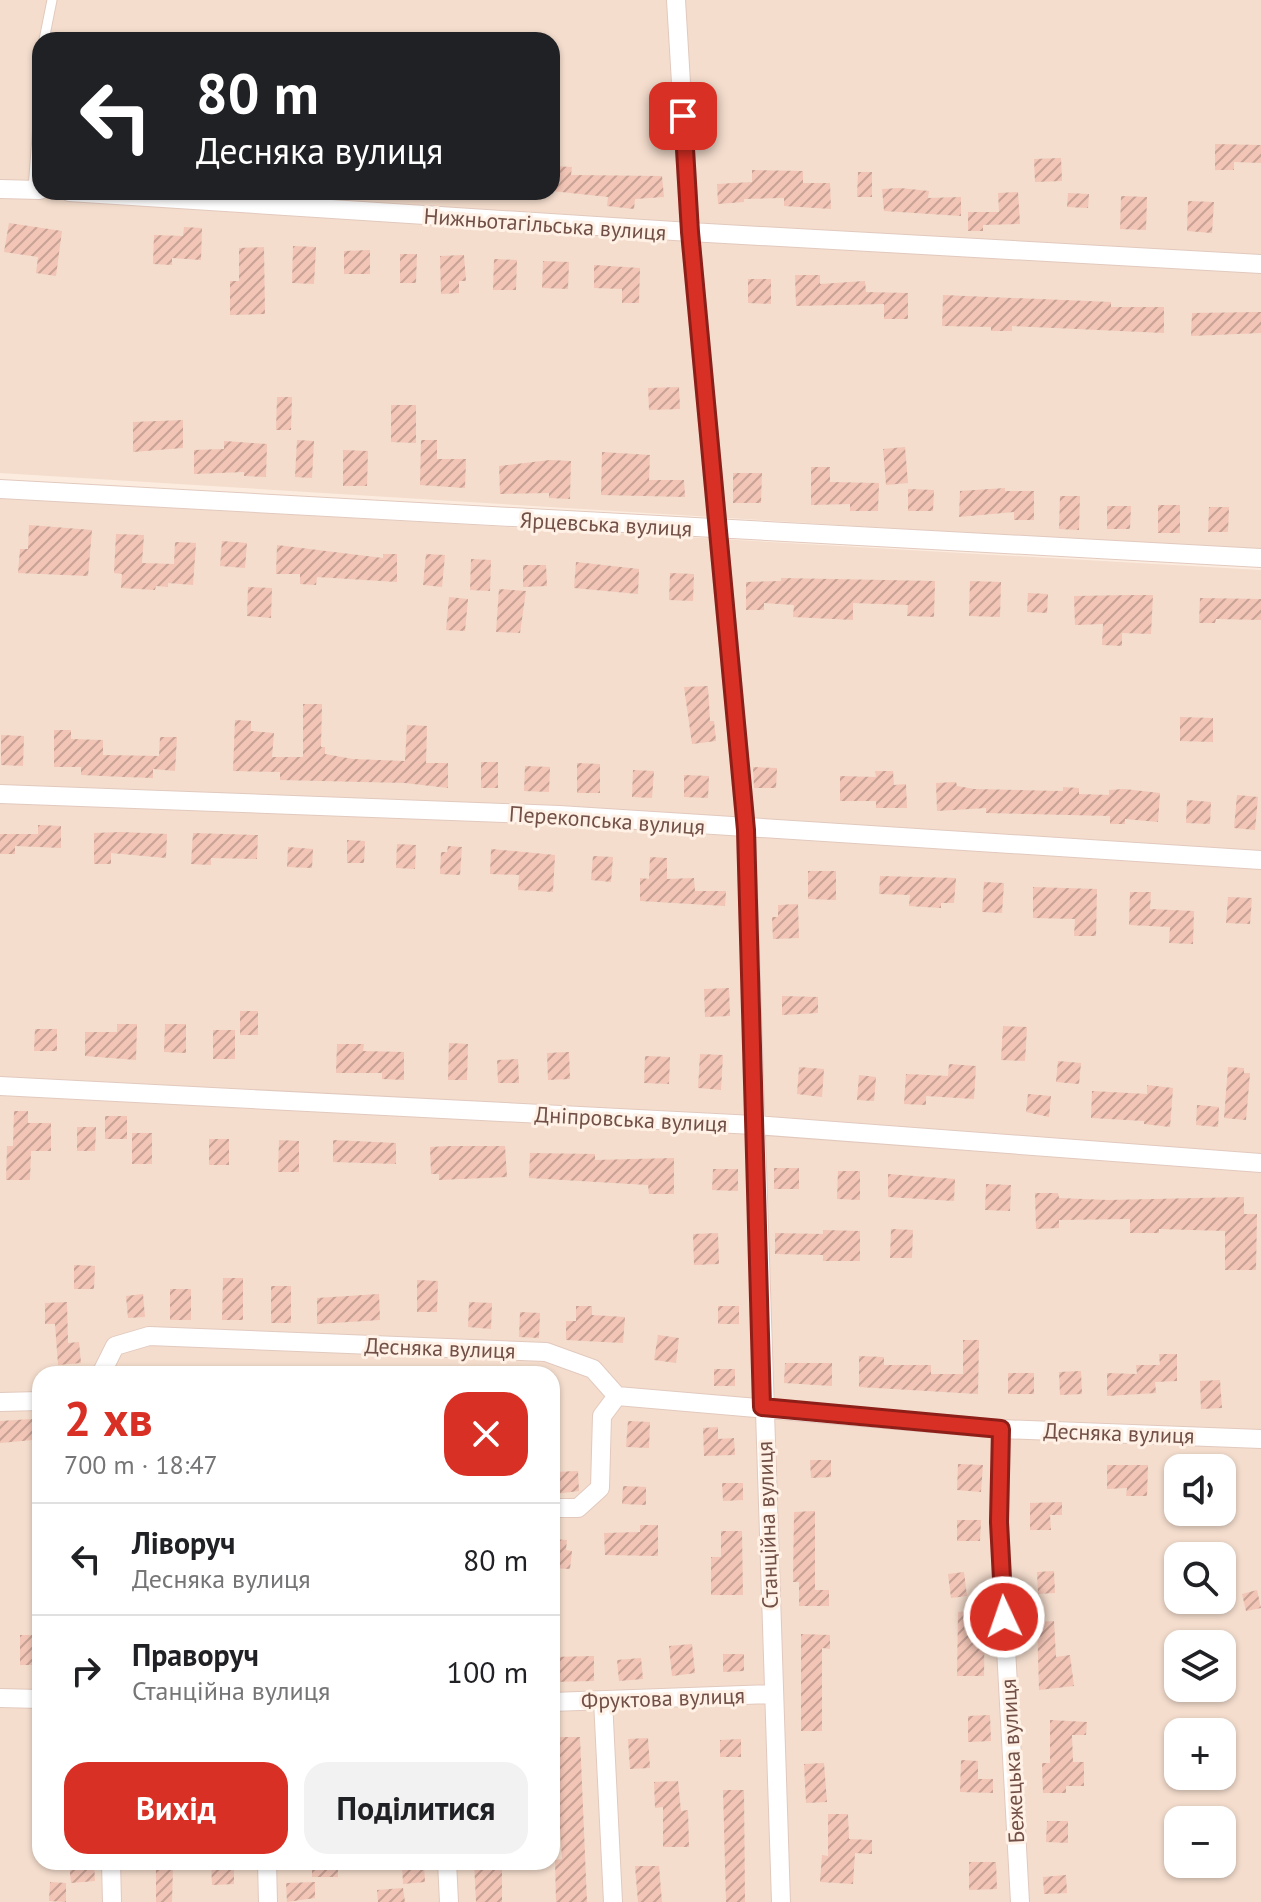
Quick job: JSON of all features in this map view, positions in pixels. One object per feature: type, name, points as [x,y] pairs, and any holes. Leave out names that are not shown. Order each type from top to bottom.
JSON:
[{"type":"street","name":"Станційна вулиця","points":[[676,0],[690,232],[746,830],[762,1407],[781,1902]]},
{"type":"street","points":[[0,189],[32,190]]},
{"type":"street","name":"Нижньотагільська вулиця","points":[[193,200],[1261,264]]},
{"type":"street","name":"Ярцевська вулиця","points":[[0,489],[1261,558]]},
{"type":"street","name":"Перекопська вулиця","points":[[0,794],[559,815],[746,830],[1261,860]]},
{"type":"street","name":"Дніпровська вулиця","points":[[0,1086],[754,1125],[1261,1163]]},
{"type":"street","name":"Десняка вулиця","points":[[105,1366],[115,1346],[149,1336],[546,1352],[593,1369],[617,1396],[1001,1429],[1261,1439]]},
{"type":"street","points":[[560,1508],[578,1508],[600,1488],[602,1416],[617,1396]]},
{"type":"street","points":[[0,1402],[32,1401]]},
{"type":"street","name":"Бежецька вулиця","points":[[1001,1429],[999,1522],[1020,1902]]},
{"type":"street","name":"Фруктова вулиця","points":[[560,1702],[774,1694]]},
{"type":"street","points":[[0,1698],[32,1699]]},
{"type":"street","points":[[603,1700],[613,1902]]},
{"type":"street","points":[[111,1870],[112,1902]]},
{"type":"street","points":[[267,1870],[268,1902]]},
{"type":"street","points":[[447,1870],[449,1902]]},
{"type":"lane","points":[[46,32],[52,0]]},
{"type":"shaded area","points":[[0,0],[1261,0],[1261,551],[0,473]]},
{"type":"shaded area","points":[[0,498],[1261,570],[1261,1902],[0,1902]]},
{"type":"building","points":[[1215,144],[1261,145],[1261,163],[1234,162],[1234,170],[1215,170]]},
{"type":"building","points":[[1061,158],[1062,181],[1035,182],[1034,159]]},
{"type":"building","points":[[560,166],[572,167],[571,175],[662,176],[664,197],[635,199],[634,209],[607,206],[608,197],[560,192]]},
{"type":"building","points":[[752,170],[803,171],[803,183],[830,183],[831,209],[784,206],[784,198],[744,199],[744,202],[718,204],[717,184],[752,182]]},
{"type":"building","points":[[858,172],[872,172],[872,197],[857,197]]},
{"type":"building","points":[[882,189],[929,191],[928,198],[961,197],[961,216],[884,211]]},
{"type":"building","points":[[1018,192],[1020,224],[983,225],[983,231],[968,231],[968,212],[999,212],[998,193]]},
{"type":"building","points":[[1068,193],[1089,194],[1088,208],[1067,207]]},
{"type":"building","points":[[1121,196],[1147,197],[1146,230],[1120,229]]},
{"type":"building","points":[[1188,201],[1214,202],[1212,233],[1187,231]]},
{"type":"building","points":[[9,223],[62,231],[56,276],[36,273],[38,257],[4,252]]},
{"type":"building","points":[[184,227],[202,228],[201,260],[172,258],[172,265],[153,264],[154,235],[183,236]]},
{"type":"building","points":[[293,246],[316,247],[314,284],[292,283]]},
{"type":"building","points":[[264,247],[265,314],[230,315],[230,281],[239,281],[239,248]]},
{"type":"building","points":[[370,250],[370,274],[344,274],[344,251]]},
{"type":"building","points":[[400,254],[417,254],[416,283],[400,283]]},
{"type":"building","points":[[464,255],[466,281],[459,281],[459,293],[441,294],[440,256]]},
{"type":"building","points":[[494,259],[517,260],[516,290],[493,290]]},
{"type":"building","points":[[543,261],[569,262],[568,289],[542,288]]},
{"type":"building","points":[[594,265],[640,268],[639,303],[622,303],[622,289],[594,288]]},
{"type":"building","points":[[795,275],[820,275],[820,284],[865,281],[866,292],[908,293],[908,319],[884,319],[884,304],[796,306]]},
{"type":"building","points":[[748,279],[771,279],[771,304],[748,303]]},
{"type":"building","points":[[943,295],[1111,302],[1111,307],[1164,307],[1164,333],[1012,326],[1012,331],[991,331],[991,327],[942,326]]},
{"type":"building","points":[[1261,312],[1261,333],[1191,336],[1192,313]]},
{"type":"building","points":[[679,387],[680,409],[649,410],[648,388]]},
{"type":"building","points":[[277,397],[292,397],[291,430],[276,430]]},
{"type":"building","points":[[391,405],[416,405],[416,443],[391,442]]},
{"type":"building","points":[[183,420],[183,448],[133,452],[133,422]]},
{"type":"building","points":[[297,440],[314,441],[312,478],[295,477]]},
{"type":"building","points":[[421,440],[437,440],[437,459],[466,459],[465,488],[420,485]]},
{"type":"building","points":[[224,441],[267,444],[266,477],[244,476],[244,472],[194,474],[194,450],[224,449]]},
{"type":"building","points":[[905,447],[908,483],[886,485],[883,449]]},
{"type":"building","points":[[343,450],[368,451],[367,486],[343,486]]},
{"type":"building","points":[[602,452],[650,455],[649,480],[684,480],[685,497],[601,495]]},
{"type":"building","points":[[550,460],[571,461],[570,499],[549,498],[549,493],[500,494],[499,466]]},
{"type":"building","points":[[811,467],[830,467],[830,482],[879,483],[878,511],[850,511],[850,504],[811,505]]},
{"type":"building","points":[[733,473],[762,473],[761,503],[733,503]]},
{"type":"building","points":[[1005,488],[1005,491],[1034,491],[1034,520],[1014,520],[1014,512],[959,517],[960,491]]},
{"type":"building","points":[[908,489],[934,490],[933,511],[908,511]]},
{"type":"building","points":[[1060,496],[1080,496],[1079,530],[1059,529]]},
{"type":"building","points":[[1158,505],[1180,505],[1180,533],[1158,533]]},
{"type":"building","points":[[1107,506],[1131,506],[1130,529],[1107,529]]},
{"type":"building","points":[[1209,507],[1229,507],[1228,532],[1208,532]]},
{"type":"building","points":[[29,525],[92,530],[88,576],[18,573],[20,549],[28,549]]},
{"type":"building","points":[[116,534],[144,535],[142,563],[174,564],[175,542],[196,543],[193,585],[168,583],[168,587],[156,586],[155,590],[121,588],[122,574],[114,573]]},
{"type":"building","points":[[222,541],[247,543],[245,568],[220,566]]},
{"type":"building","points":[[277,545],[383,558],[383,554],[397,554],[397,582],[317,577],[316,585],[300,584],[300,574],[276,574]]},
{"type":"building","points":[[426,554],[445,555],[442,587],[423,585]]},
{"type":"building","points":[[471,559],[491,560],[490,591],[470,590]]},
{"type":"building","points":[[576,562],[639,569],[638,594],[574,588]]},
{"type":"building","points":[[523,565],[546,565],[547,586],[523,587]]},
{"type":"building","points":[[670,573],[694,574],[693,601],[669,600]]},
{"type":"building","points":[[781,578],[935,581],[934,617],[907,616],[908,605],[853,603],[853,620],[793,617],[794,605],[764,603],[764,610],[746,610],[746,582],[781,581]]},
{"type":"building","points":[[970,581],[1001,582],[1000,617],[969,616]]},
{"type":"building","points":[[248,587],[272,588],[271,618],[247,616]]},
{"type":"building","points":[[499,589],[526,591],[520,633],[496,632]]},
{"type":"building","points":[[1028,593],[1048,594],[1047,613],[1027,612]]},
{"type":"building","points":[[1153,595],[1151,634],[1122,633],[1122,646],[1102,645],[1103,624],[1075,625],[1074,596]]},
{"type":"building","points":[[449,597],[468,599],[465,631],[446,630]]},
{"type":"building","points":[[1200,598],[1261,599],[1261,620],[1216,619],[1215,623],[1199,623]]},
{"type":"building","points":[[708,686],[710,721],[714,721],[716,741],[692,744],[684,687]]},
{"type":"building","points":[[303,704],[322,704],[321,747],[325,747],[325,754],[353,759],[405,761],[407,725],[427,726],[426,763],[448,763],[448,788],[405,783],[280,780],[280,772],[233,771],[235,720],[251,721],[251,731],[274,733],[272,757],[303,757]]},
{"type":"building","points":[[1180,717],[1213,718],[1213,742],[1180,741]]},
{"type":"building","points":[[54,730],[71,730],[71,739],[103,740],[103,755],[159,756],[160,737],[177,737],[175,771],[153,769],[153,778],[81,775],[81,767],[54,767]]},
{"type":"building","points":[[1,735],[24,736],[23,766],[1,765]]},
{"type":"building","points":[[481,762],[498,762],[498,788],[481,788]]},
{"type":"building","points":[[577,763],[600,764],[600,793],[577,793]]},
{"type":"building","points":[[525,766],[550,767],[549,792],[524,791]]},
{"type":"building","points":[[753,767],[777,768],[776,788],[754,788]]},
{"type":"building","points":[[633,770],[654,771],[652,798],[632,797]]},
{"type":"building","points":[[875,771],[893,771],[894,785],[906,784],[907,808],[876,808],[876,801],[840,801],[840,776],[876,777]]},
{"type":"building","points":[[684,775],[709,776],[708,798],[684,797]]},
{"type":"building","points":[[956,782],[957,786],[974,789],[1063,791],[1063,787],[1079,788],[1079,794],[1109,795],[1109,790],[1124,789],[1160,793],[1158,822],[1125,819],[1125,824],[1110,824],[1110,816],[986,813],[986,808],[937,811],[936,783]]},
{"type":"building","points":[[1237,795],[1258,797],[1255,830],[1234,828]]},
{"type":"building","points":[[1187,800],[1211,802],[1210,824],[1186,823]]},
{"type":"building","points":[[38,825],[61,826],[61,848],[15,846],[15,854],[0,854],[0,834],[38,834]]},
{"type":"building","points":[[94,833],[167,834],[166,858],[111,853],[111,864],[94,864]]},
{"type":"building","points":[[193,833],[258,835],[257,859],[211,858],[211,865],[191,864]]},
{"type":"building","points":[[347,840],[365,841],[364,863],[347,863]]},
{"type":"building","points":[[397,844],[416,845],[415,869],[396,868]]},
{"type":"building","points":[[448,846],[462,847],[460,875],[440,874],[441,852],[447,852]]},
{"type":"building","points":[[288,847],[313,849],[312,868],[287,867]]},
{"type":"building","points":[[491,849],[555,855],[553,892],[518,890],[519,875],[490,874]]},
{"type":"building","points":[[593,856],[613,857],[611,882],[591,880]]},
{"type":"building","points":[[650,857],[667,858],[667,879],[694,878],[695,891],[726,891],[725,906],[640,901],[640,878],[649,879]]},
{"type":"building","points":[[808,871],[836,871],[836,900],[808,899]]},
{"type":"building","points":[[880,876],[956,878],[954,903],[941,903],[941,908],[909,906],[910,895],[879,894]]},
{"type":"building","points":[[984,882],[1004,883],[1002,913],[982,912]]},
{"type":"building","points":[[1033,887],[1097,889],[1096,936],[1074,936],[1075,919],[1033,918]]},
{"type":"building","points":[[1130,892],[1151,892],[1150,909],[1194,911],[1193,944],[1169,943],[1170,927],[1129,925]]},
{"type":"building","points":[[1228,897],[1252,898],[1250,924],[1226,923]]},
{"type":"building","points":[[798,904],[799,938],[773,939],[772,917],[778,917],[778,905]]},
{"type":"building","points":[[729,988],[730,1016],[705,1017],[704,989]]},
{"type":"building","points":[[782,996],[818,997],[818,1013],[782,1015]]},
{"type":"building","points":[[240,1011],[258,1011],[258,1035],[240,1035]]},
{"type":"building","points":[[117,1024],[137,1024],[136,1060],[85,1056],[85,1032],[117,1032]]},
{"type":"building","points":[[165,1024],[186,1024],[186,1053],[164,1052]]},
{"type":"building","points":[[1003,1026],[1027,1027],[1025,1061],[1001,1060]]},
{"type":"building","points":[[35,1029],[57,1029],[57,1051],[34,1051]]},
{"type":"building","points":[[213,1030],[235,1030],[235,1059],[213,1059]]},
{"type":"building","points":[[449,1043],[468,1044],[467,1080],[448,1080]]},
{"type":"building","points":[[337,1044],[364,1044],[363,1051],[404,1052],[404,1080],[382,1079],[382,1073],[336,1073]]},
{"type":"building","points":[[569,1052],[570,1079],[548,1080],[547,1053]]},
{"type":"building","points":[[700,1054],[723,1055],[721,1090],[698,1088]]},
{"type":"building","points":[[645,1056],[670,1057],[669,1084],[644,1083]]},
{"type":"building","points":[[518,1059],[519,1083],[498,1083],[497,1060]]},
{"type":"building","points":[[1058,1061],[1081,1063],[1079,1084],[1056,1082]]},
{"type":"building","points":[[949,1064],[976,1066],[974,1099],[926,1096],[926,1105],[904,1104],[906,1074],[948,1076]]},
{"type":"building","points":[[799,1067],[824,1069],[822,1097],[797,1094]]},
{"type":"building","points":[[1228,1067],[1244,1068],[1244,1073],[1250,1073],[1246,1120],[1224,1118]]},
{"type":"building","points":[[859,1075],[876,1077],[874,1101],[857,1100]]},
{"type":"building","points":[[1147,1085],[1173,1088],[1170,1127],[1144,1124],[1144,1121],[1091,1118],[1092,1091],[1147,1094]]},
{"type":"building","points":[[1028,1094],[1051,1096],[1049,1117],[1026,1112]]},
{"type":"building","points":[[1197,1105],[1219,1107],[1218,1127],[1196,1125]]},
{"type":"building","points":[[14,1111],[28,1111],[28,1123],[51,1123],[51,1151],[31,1151],[30,1180],[6,1180],[7,1146],[13,1146]]},
{"type":"building","points":[[105,1116],[127,1116],[127,1139],[105,1139]]},
{"type":"building","points":[[77,1127],[96,1127],[95,1151],[77,1151]]},
{"type":"building","points":[[132,1133],[152,1133],[152,1164],[132,1164]]},
{"type":"building","points":[[209,1139],[229,1139],[229,1165],[209,1165]]},
{"type":"building","points":[[279,1140],[299,1141],[299,1172],[278,1172]]},
{"type":"building","points":[[333,1140],[396,1143],[396,1164],[333,1162]]},
{"type":"building","points":[[505,1146],[507,1177],[439,1180],[439,1174],[431,1174],[430,1147]]},
{"type":"building","points":[[530,1153],[595,1154],[595,1160],[674,1158],[674,1194],[649,1194],[648,1185],[529,1178]]},
{"type":"building","points":[[774,1168],[799,1168],[799,1189],[774,1189]]},
{"type":"building","points":[[713,1169],[738,1169],[738,1191],[712,1190]]},
{"type":"building","points":[[838,1171],[860,1171],[860,1200],[837,1199]]},
{"type":"building","points":[[888,1174],[955,1179],[954,1201],[888,1197]]},
{"type":"building","points":[[986,1184],[1011,1185],[1010,1211],[985,1210]]},
{"type":"building","points":[[1035,1193],[1058,1193],[1059,1198],[1108,1200],[1244,1197],[1244,1214],[1257,1214],[1256,1270],[1225,1270],[1225,1231],[1159,1229],[1159,1233],[1130,1233],[1130,1219],[1059,1220],[1059,1228],[1036,1229]]},
{"type":"building","points":[[891,1229],[913,1230],[912,1258],[890,1258]]},
{"type":"building","points":[[823,1230],[860,1231],[860,1261],[823,1261],[823,1255],[775,1254],[775,1233],[823,1234]]},
{"type":"building","points":[[718,1233],[719,1264],[694,1265],[693,1234]]},
{"type":"building","points":[[74,1265],[95,1266],[94,1289],[74,1289]]},
{"type":"building","points":[[223,1278],[243,1278],[243,1320],[222,1320]]},
{"type":"building","points":[[417,1280],[438,1281],[437,1312],[417,1312]]},
{"type":"building","points":[[271,1286],[291,1286],[291,1323],[271,1323]]},
{"type":"building","points":[[170,1289],[191,1289],[191,1320],[170,1320]]},
{"type":"building","points":[[143,1294],[145,1317],[128,1318],[126,1296]]},
{"type":"building","points":[[379,1294],[380,1320],[317,1324],[317,1298]]},
{"type":"building","points":[[67,1302],[68,1343],[79,1342],[81,1363],[58,1365],[55,1324],[45,1324],[45,1303]]},
{"type":"building","points":[[469,1302],[492,1303],[491,1329],[468,1327]]},
{"type":"building","points":[[576,1306],[592,1306],[592,1315],[625,1317],[623,1343],[566,1340],[566,1321],[576,1321]]},
{"type":"building","points":[[718,1306],[739,1306],[739,1324],[718,1324]]},
{"type":"building","points":[[520,1312],[540,1313],[539,1338],[519,1337]]},
{"type":"building","points":[[658,1335],[679,1338],[676,1363],[654,1360]]},
{"type":"building","points":[[963,1340],[979,1340],[978,1394],[859,1387],[859,1356],[884,1357],[884,1365],[931,1365],[931,1374],[963,1374]]},
{"type":"building","points":[[1159,1354],[1177,1354],[1177,1381],[1155,1382],[1156,1393],[1107,1396],[1107,1373],[1137,1374],[1136,1365],[1160,1365]]},
{"type":"building","points":[[785,1363],[832,1363],[832,1386],[784,1383]]},
{"type":"building","points":[[714,1369],[735,1369],[735,1386],[714,1386]]},
{"type":"building","points":[[1081,1371],[1082,1394],[1060,1395],[1059,1372]]},
{"type":"building","points":[[1008,1373],[1034,1373],[1034,1394],[1008,1394]]},
{"type":"building","points":[[1220,1380],[1222,1408],[1201,1409],[1200,1381]]},
{"type":"building","points":[[32,1419],[32,1440],[0,1443],[0,1421]]},
{"type":"building","points":[[628,1421],[650,1422],[649,1448],[626,1447]]},
{"type":"building","points":[[718,1427],[718,1439],[734,1438],[735,1455],[704,1456],[703,1428]]},
{"type":"building","points":[[810,1460],[831,1460],[831,1477],[811,1478]]},
{"type":"building","points":[[958,1464],[983,1465],[981,1492],[957,1490]]},
{"type":"building","points":[[1107,1465],[1148,1465],[1147,1496],[1126,1496],[1127,1488],[1107,1489]]},
{"type":"building","points":[[578,1471],[579,1491],[560,1493],[560,1472]]},
{"type":"building","points":[[722,1483],[743,1483],[743,1500],[723,1501]]},
{"type":"building","points":[[623,1486],[646,1487],[646,1505],[622,1504]]},
{"type":"building","points":[[1062,1502],[1062,1515],[1050,1515],[1051,1530],[1030,1530],[1030,1503]]},
{"type":"building","points":[[815,1511],[815,1590],[829,1590],[829,1606],[799,1606],[799,1582],[793,1582],[794,1512]]},
{"type":"building","points":[[957,1520],[981,1520],[980,1541],[957,1541]]},
{"type":"building","points":[[640,1525],[658,1525],[658,1556],[605,1555],[604,1533],[640,1532]]},
{"type":"building","points":[[721,1531],[742,1531],[743,1595],[711,1595],[711,1557],[721,1557]]},
{"type":"building","points":[[560,1540],[567,1540],[566,1550],[572,1551],[570,1569],[560,1568]]},
{"type":"building","points":[[1054,1571],[1055,1593],[1038,1594],[1037,1572]]},
{"type":"building","points":[[964,1572],[967,1596],[951,1598],[948,1574]]},
{"type":"building","points":[[1257,1590],[1261,1608],[1246,1611],[1242,1594]]},
{"type":"building","points":[[985,1610],[984,1676],[957,1676],[958,1612]]},
{"type":"building","points":[[1054,1621],[1056,1657],[1070,1655],[1074,1686],[1039,1690],[1037,1622]]},
{"type":"building","points":[[801,1634],[830,1635],[830,1649],[822,1648],[822,1731],[801,1731]]},
{"type":"building","points":[[20,1635],[32,1635],[32,1665],[20,1665]]},
{"type":"building","points":[[692,1644],[695,1673],[672,1676],[669,1646]]},
{"type":"building","points":[[723,1654],[744,1654],[744,1671],[723,1672]]},
{"type":"building","points":[[594,1656],[594,1681],[560,1682],[560,1657]]},
{"type":"building","points":[[641,1658],[643,1679],[619,1681],[617,1660]]},
{"type":"building","points":[[990,1715],[991,1741],[968,1742],[968,1716]]},
{"type":"building","points":[[1050,1720],[1087,1722],[1086,1735],[1072,1735],[1073,1762],[1084,1762],[1084,1786],[1066,1786],[1066,1793],[1043,1793],[1042,1763],[1050,1763]]},
{"type":"building","points":[[560,1737],[580,1737],[587,1902],[556,1902],[555,1870],[560,1870]]},
{"type":"building","points":[[648,1738],[650,1768],[630,1769],[628,1739]]},
{"type":"building","points":[[741,1739],[741,1757],[720,1757],[720,1740]]},
{"type":"building","points":[[961,1760],[978,1761],[978,1779],[993,1779],[993,1793],[960,1792]]},
{"type":"building","points":[[824,1763],[827,1802],[806,1803],[804,1764]]},
{"type":"building","points":[[678,1781],[681,1811],[688,1810],[689,1847],[663,1847],[663,1807],[655,1808],[654,1782]]},
{"type":"building","points":[[723,1790],[744,1790],[745,1902],[726,1902]]},
{"type":"building","points":[[828,1814],[848,1814],[849,1839],[872,1840],[872,1854],[855,1853],[853,1884],[820,1882],[822,1855],[828,1856]]},
{"type":"building","points":[[1047,1821],[1068,1821],[1068,1843],[1046,1842]]},
{"type":"building","points":[[969,1862],[996,1862],[997,1889],[969,1890]]},
{"type":"building","points":[[635,1866],[659,1866],[662,1902],[638,1902]]},
{"type":"building","points":[[70,1870],[94,1870],[95,1881],[71,1883]]},
{"type":"building","points":[[156,1870],[173,1870],[172,1902],[156,1902]]},
{"type":"building","points":[[211,1870],[234,1870],[234,1884],[212,1885]]},
{"type":"building","points":[[312,1870],[338,1870],[338,1877],[312,1877]]},
{"type":"building","points":[[402,1870],[424,1870],[425,1882],[403,1884]]},
{"type":"building","points":[[474,1870],[502,1870],[502,1902],[476,1902]]},
{"type":"building","points":[[1066,1875],[1067,1893],[1044,1894],[1043,1877]]},
{"type":"building","points":[[50,1882],[66,1883],[66,1902],[49,1901]]},
{"type":"building","points":[[315,1882],[315,1898],[287,1902],[286,1883]]},
{"type":"building","points":[[403,1888],[405,1902],[378,1902],[377,1890]]},
{"type":"route","points":[[683,116],[690,232],[746,830],[762,1407],[1001,1429],[999,1522],[1004,1617]]}]
